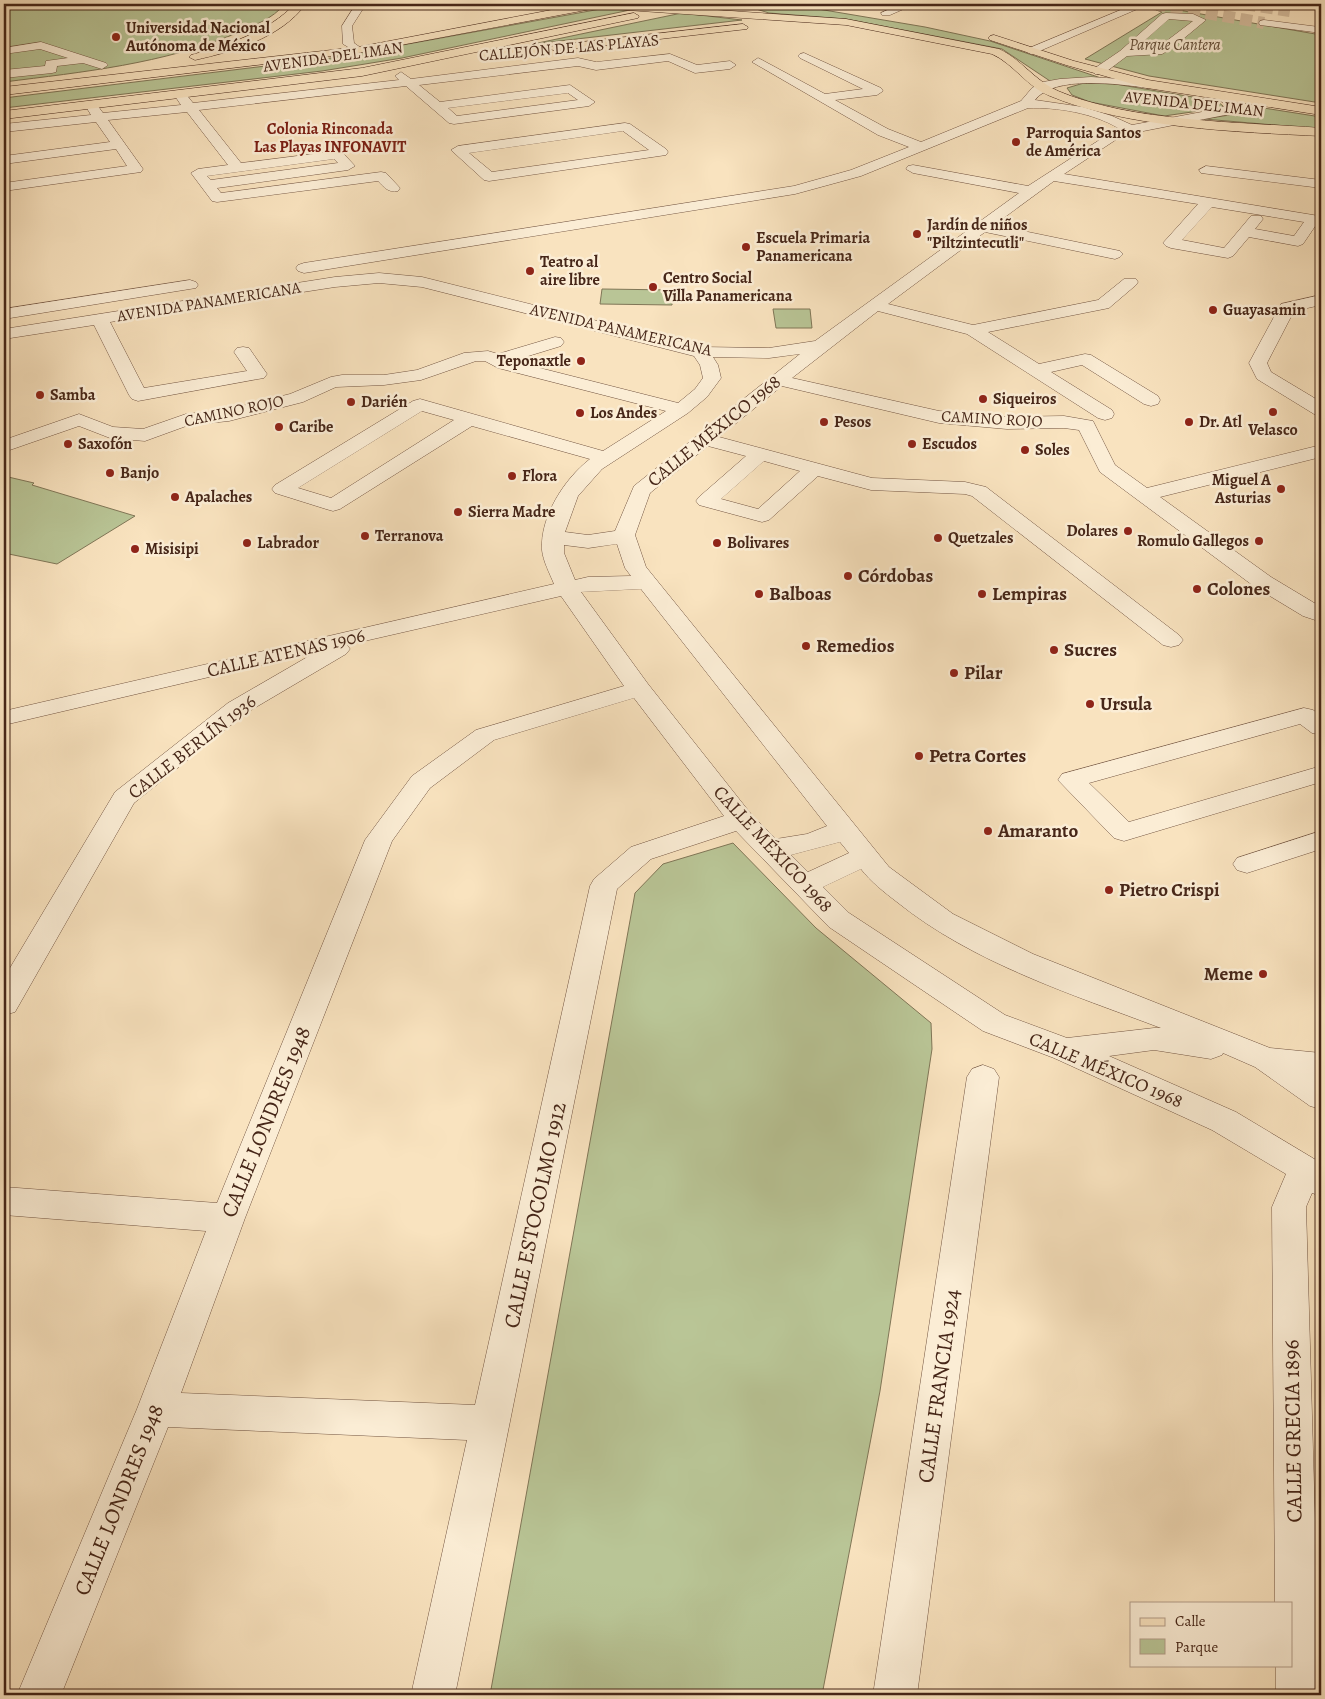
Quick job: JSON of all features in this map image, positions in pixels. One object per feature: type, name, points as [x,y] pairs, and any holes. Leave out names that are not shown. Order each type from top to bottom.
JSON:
[{"type":"main road","points":[[67,84],[159,66],[247,40],[276,27],[301,4]]},
{"type":"main road","points":[[588,4],[598,4]]},
{"type":"main road","name":"AVENIDA DEL IMAN","points":[[4,91],[358,50],[542,10],[598,4],[760,15],[866,26],[995,51],[1010,58],[1039,88],[1093,106],[1137,116],[1175,121],[1321,132]]},
{"type":"main road","name":"AVENIDA DEL IMAN","points":[[4,115],[336,76],[416,62],[688,4]]},
{"type":"main road","points":[[722,4],[739,11],[760,15]]},
{"type":"main road","points":[[882,13],[913,18]]},
{"type":"main road","points":[[546,50],[753,26],[809,24],[866,26]]},
{"type":"main road","name":"AVENIDA DEL IMAN","points":[[985,35],[1031,51],[1147,84],[1321,112]]},
{"type":"main road","points":[[416,62],[516,52]]},
{"type":"street","points":[[358,50],[349,44],[347,26],[361,4]]},
{"type":"street","points":[[882,13],[910,4]]},
{"type":"street","points":[[1031,51],[1144,4]]},
{"type":"street","points":[[1099,71],[1124,53],[1166,16],[1193,17],[1201,20],[1167,48],[1158,52],[1124,53]]},
{"type":"street","points":[[1312,18],[1299,22],[1304,27],[1320,30]]},
{"type":"street","points":[[1264,23],[1320,30]]},
{"type":"street","points":[[4,51],[41,45],[102,65]]},
{"type":"street","points":[[804,56],[877,91],[824,98]]},
{"type":"street","name":"CALLEJÓN DE LAS PLAYAS","points":[[4,128],[339,92],[578,62],[596,66],[670,57],[694,69],[730,65]]},
{"type":"street","points":[[4,74],[52,69],[50,63],[84,60]]},
{"type":"street","points":[[758,62],[883,132],[923,146]]},
{"type":"street","points":[[391,67],[454,120],[592,105]]},
{"type":"street","points":[[1039,88],[1061,83],[1094,80],[1147,84]]},
{"type":"street","name":"AVENIDA PANAMERICANA","points":[[291,270],[467,240],[795,190],[856,173],[1026,104],[1039,88]]},
{"type":"street","points":[[180,94],[238,168]]},
{"type":"street","name":"AVENIDA PANAMERICANA","points":[[4,334],[335,282],[394,278],[422,282],[701,352],[768,353],[820,346],[1051,176],[1119,132],[1221,112],[1233,107],[1234,105],[1230,100],[1218,96]]},
{"type":"street","points":[[1026,104],[1045,103],[1117,121],[1129,129]]},
{"type":"street","points":[[4,187],[136,169],[90,105]]},
{"type":"street","points":[[611,117],[661,152],[489,177],[458,150],[625,127]]},
{"type":"street","points":[[626,143],[644,141]]},
{"type":"street","points":[[4,160],[123,150]]},
{"type":"street","points":[[4,172],[123,150]]},
{"type":"street","points":[[226,211],[198,173],[338,154],[381,176],[393,188],[256,207]]},
{"type":"street","points":[[475,164],[493,162]]},
{"type":"street","points":[[208,185],[360,165]]},
{"type":"street","points":[[913,169],[1031,191]]},
{"type":"street","points":[[1206,170],[1321,184]]},
{"type":"street","points":[[217,198],[381,176]]},
{"type":"street","points":[[1051,176],[1313,219],[1298,241],[1245,232]]},
{"type":"street","points":[[1208,202],[1171,243],[1228,253],[1262,211]]},
{"type":"street","points":[[982,226],[1115,254]]},
{"type":"street","points":[[450,289],[434,280],[427,267],[436,253],[467,240]]},
{"type":"street","points":[[319,265],[336,272],[335,282]]},
{"type":"street","points":[[973,330],[1103,304],[1130,282]]},
{"type":"street","name":"AVENIDA PANAMERICANA","points":[[4,314],[206,283]]},
{"type":"street","points":[[1321,300],[1287,308],[1258,363],[1263,375],[1321,410]]},
{"type":"street","points":[[874,306],[973,330],[1105,414]]},
{"type":"street","points":[[100,319],[138,396],[258,374],[243,352]]},
{"type":"street","name":"CAMINO ROJO","points":[[496,360],[556,342]]},
{"type":"street","name":"CALLE MÉXICO 1968","points":[[624,535],[641,490],[820,346]]},
{"type":"street","name":"CALLE MÉXICO 1968","points":[[701,352],[709,365],[712,378],[701,393],[678,412],[595,465],[568,494],[553,535],[553,553],[567,588],[639,689],[741,820],[807,885],[839,920],[994,1024],[1066,1050],[1224,1121],[1313,1175]]},
{"type":"street","name":"CAMINO ROJO","points":[[4,446],[79,420],[110,432],[145,435],[186,420],[229,415],[246,409],[296,398],[330,382],[342,380],[384,380],[421,376],[464,358],[476,356],[488,356],[504,364],[678,412]]},
{"type":"street","points":[[1036,370],[1085,359],[1151,400]]},
{"type":"street","name":"CAMINO ROJO","points":[[778,380],[939,418],[1006,423],[1064,422],[1086,425],[1107,468],[1263,582],[1311,611],[1321,614]]},
{"type":"street","points":[[469,419],[333,505],[282,489],[420,406],[469,419],[607,458]]},
{"type":"street","points":[[678,412],[706,414],[717,419],[712,432],[761,454],[871,484],[965,488],[979,491],[1171,640]]},
{"type":"street","points":[[1144,495],[1321,451]]},
{"type":"street","points":[[761,454],[706,500],[762,516],[814,469]]},
{"type":"street","points":[[553,535],[579,541],[606,540],[624,535],[636,568],[646,582],[879,873],[915,902],[952,926],[1034,966],[1238,1046],[1266,1059],[1321,1097]]},
{"type":"street","name":"CALLE ATENAS 1906","points":[[4,718],[567,588],[609,582],[646,582]]},
{"type":"street","name":"CALLE BERLÍN 1936","points":[[5,1001],[124,798],[237,708],[361,636]]},
{"type":"street","name":"CALLE LONDRES 1948","points":[[39,1695],[156,1409],[228,1218],[379,840],[421,782],[484,736],[639,689]]},
{"type":"street","points":[[1321,728],[1304,715],[1070,780],[1124,832],[1321,774]]},
{"type":"street","name":"CALLE ESTOCOLMO 1912","points":[[433,1695],[604,886],[641,853],[741,820]]},
{"type":"street","points":[[770,849],[807,844],[827,838],[844,829]]},
{"type":"street","points":[[1247,864],[1321,840]]},
{"type":"street","points":[[807,885],[843,864],[867,858]]},
{"type":"street","points":[[1066,1050],[1154,1039],[1213,1048],[1266,1059],[1321,1065]]},
{"type":"street","name":"CALLE FRANCIA 1924","points":[[896,1695],[983,1076]]},
{"type":"street","name":"CALLE GRECIA 1896","points":[[1298,1695],[1288,1207],[1313,1175]]},
{"type":"street","points":[[4,1201],[228,1218]]},
{"type":"street","points":[[156,1409],[491,1423]]},
{"type":"green space","name":"Universidad Nacional Autónoma de México","points":[[48,4],[285,4],[269,18],[209,44],[122,65],[4,82],[4,10]]},
{"type":"green space","name":"Parque Cantera","points":[[1161,7],[1321,35],[1321,103],[1149,76],[1085,59],[1162,12],[1156,10]]},
{"type":"green space","points":[[606,8],[630,10],[402,58],[322,71],[4,108],[4,98],[331,58]]},
{"type":"green space","points":[[756,9],[818,9],[925,27],[990,41],[1101,78],[1050,81],[1002,49],[846,19],[769,13]]},
{"type":"green space","points":[[682,13],[742,20],[533,44]]},
{"type":"green space","points":[[1084,83],[1115,84],[1217,101],[1223,106],[1164,116],[1090,102],[1072,95],[1067,88]]},
{"type":"green space","points":[[1251,106],[1321,117],[1321,129],[1204,119],[1242,113],[1247,111],[1247,107]]},
{"type":"green space","points":[[602,289],[673,290],[672,305],[600,304]]},
{"type":"green space","points":[[773,309],[810,309],[812,328],[776,328]]},
{"type":"green space","points":[[4,476],[34,483],[32,485],[135,516],[57,564],[4,553]]},
{"type":"green space","points":[[733,843],[816,928],[931,1023],[932,1049],[880,1391],[822,1695],[490,1695],[635,893],[663,864]]},
{"type":"tunnel","points":[[1154,4],[1264,23]]},
{"type":"tunnel","points":[[1244,4],[1290,11]]},
{"type":"place","name":"Universidad Nacional Autónoma de México","points":[[116,37]]},
{"type":"place","name":"Parroquia Santos de América","points":[[1016,142]]},
{"type":"place","name":"Jardín de niños \"Piltzintecutli\"","points":[[917,234]]},
{"type":"place","name":"Escuela Primaria Panamericana","points":[[746,247]]},
{"type":"place","name":"Teatro al aire libre","points":[[530,271]]},
{"type":"place","name":"Centro Social Villa Panamericana","points":[[653,287]]},
{"type":"place","name":"Guayasamin","points":[[1213,310]]},
{"type":"place","name":"Teponaxtle","points":[[581,361]]},
{"type":"place","name":"Samba","points":[[40,395]]},
{"type":"place","name":"Siqueiros","points":[[983,399]]},
{"type":"place","name":"Darién","points":[[351,402]]},
{"type":"place","name":"Velasco","points":[[1273,412]]},
{"type":"place","name":"Los Andes","points":[[580,413]]},
{"type":"place","name":"Pesos","points":[[824,422]]},
{"type":"place","name":"Dr. Atl","points":[[1189,422]]},
{"type":"place","name":"Caribe","points":[[279,427]]},
{"type":"place","name":"Saxofón","points":[[68,444]]},
{"type":"place","name":"Escudos","points":[[912,444]]},
{"type":"place","name":"Soles","points":[[1025,450]]},
{"type":"place","name":"Banjo","points":[[110,473]]},
{"type":"place","name":"Flora","points":[[512,476]]},
{"type":"place","name":"Miguel A Asturias","points":[[1281,489]]},
{"type":"place","name":"Apalaches","points":[[175,497]]},
{"type":"place","name":"Sierra Madre","points":[[458,512]]},
{"type":"place","name":"Dolares","points":[[1128,531]]},
{"type":"place","name":"Terranova","points":[[365,536]]},
{"type":"place","name":"Quetzales","points":[[938,538]]},
{"type":"place","name":"Romulo Gallegos","points":[[1259,541]]},
{"type":"place","name":"Labrador","points":[[247,543]]},
{"type":"place","name":"Bolivares","points":[[717,543]]},
{"type":"place","name":"Misisipi","points":[[135,549]]},
{"type":"place","name":"Córdobas","points":[[848,576]]},
{"type":"place","name":"Colones","points":[[1197,589]]},
{"type":"place","name":"Balboas","points":[[759,594]]},
{"type":"place","name":"Lempiras","points":[[982,594]]},
{"type":"place","name":"Remedios","points":[[806,646]]},
{"type":"place","name":"Sucres","points":[[1054,650]]},
{"type":"place","name":"Pilar","points":[[954,673]]},
{"type":"place","name":"Ursula","points":[[1090,704]]},
{"type":"place","name":"Petra Cortes","points":[[919,756]]},
{"type":"place","name":"Amaranto","points":[[988,831]]},
{"type":"place","name":"Pietro Crispi","points":[[1109,890]]},
{"type":"place","name":"Meme","points":[[1263,974]]},
{"type":"district","name":"Colonia Rinconada Las Playas INFONAVIT","points":[[330,138]]}]
